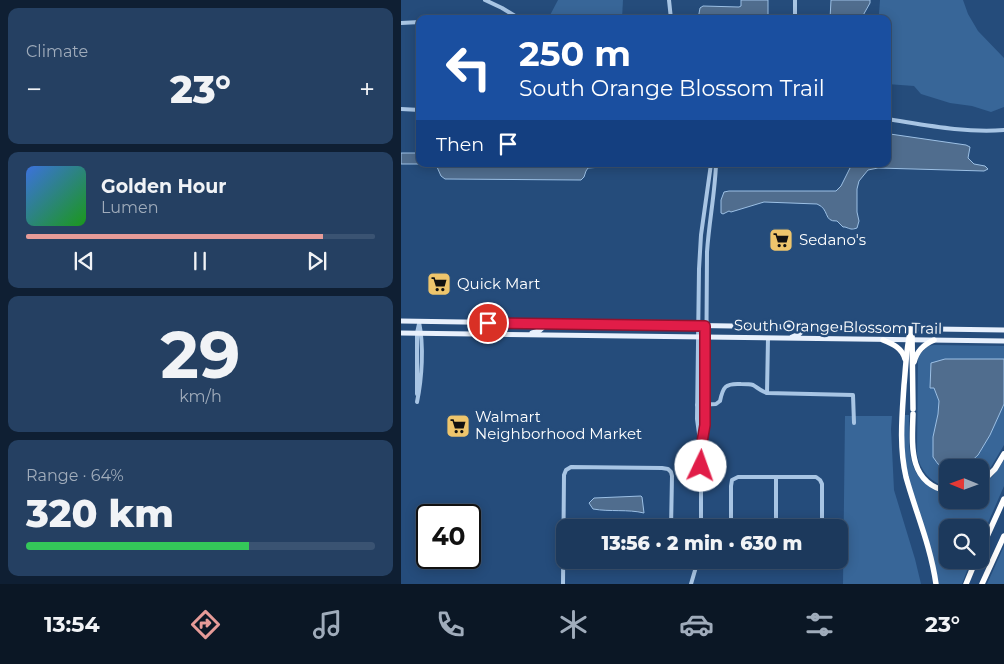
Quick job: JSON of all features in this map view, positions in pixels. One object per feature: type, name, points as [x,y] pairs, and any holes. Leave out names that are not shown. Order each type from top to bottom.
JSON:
[{"type":"highway","points":[[911,329],[906,361],[902,424],[903,457],[906,476],[932,562],[936,584]]},
{"type":"highway","points":[[883,340],[902,352],[906,361]]},
{"type":"highway","points":[[910,340],[913,367],[913,456],[923,478],[939,488]]},
{"type":"highway","points":[[913,367],[919,351],[934,340]]},
{"type":"highway","points":[[989,476],[995,470],[1004,454]]},
{"type":"highway","points":[[989,532],[1004,499]]},
{"type":"highway","points":[[983,584],[1004,536]]},
{"type":"highway","points":[[966,584],[972,569]]},
{"type":"main road","name":"South Orange Blossom Trail","points":[[401,321],[1004,330]]},
{"type":"main road","points":[[527,335],[539,331],[548,323]]},
{"type":"main road","points":[[789,338],[799,334],[806,327]]},
{"type":"main road","name":"South Orange Blossom Trail","points":[[401,333],[1004,341]]},
{"type":"street","points":[[485,0],[513,15]]},
{"type":"street","points":[[669,0],[671,15]]},
{"type":"street","points":[[795,0],[795,15]]},
{"type":"street","points":[[401,23],[416,22]]},
{"type":"street","points":[[401,109],[416,110]]},
{"type":"street","points":[[891,120],[976,131],[1004,130]]},
{"type":"street","points":[[701,519],[701,448],[697,419],[699,252],[711,167]]},
{"type":"street","points":[[701,448],[706,405],[705,326],[707,252],[716,167]]},
{"type":"street","points":[[699,252],[707,252]]},
{"type":"street","points":[[419,322],[420,386],[417,402],[419,333]]},
{"type":"street","points":[[767,393],[768,338]]},
{"type":"street","points":[[697,405],[716,404],[720,401],[724,387],[733,383],[752,385],[767,393],[853,395],[854,423]]},
{"type":"street","points":[[564,519],[564,475],[566,470],[571,467],[669,469],[672,476],[671,519]]},
{"type":"street","points":[[731,519],[731,486],[732,480],[738,476],[816,477],[822,484],[822,519]]},
{"type":"street","points":[[776,477],[776,519]]},
{"type":"street","points":[[563,569],[563,584]]},
{"type":"street","points":[[691,584],[696,569]]},
{"type":"shaded area","points":[[558,0],[623,0],[622,15],[550,15]]},
{"type":"shaded area","points":[[741,0],[768,0],[768,15],[699,15],[700,8],[703,6],[741,6]]},
{"type":"shaded area","points":[[831,0],[870,0],[863,15],[830,15]]},
{"type":"shaded area","points":[[880,0],[963,0],[968,14],[978,31],[1004,58],[1004,107],[991,112],[921,94],[914,86],[891,84],[891,15],[879,14]]},
{"type":"shaded area","points":[[891,134],[966,145],[970,147],[968,158],[974,164],[985,166],[988,169],[984,171],[878,168],[868,170],[859,181],[857,212],[859,221],[857,228],[853,229],[843,227],[837,221],[830,219],[824,209],[817,204],[764,202],[731,212],[721,213],[721,200],[724,192],[836,191],[841,186],[850,167],[891,167]]},
{"type":"shaded area","points":[[401,153],[416,153],[416,164],[401,164]]},
{"type":"shaded area","points":[[437,167],[602,167],[588,168],[581,180],[445,179],[441,176]]},
{"type":"shaded area","points":[[928,346],[1004,346],[1004,359],[957,359],[934,388],[939,401],[933,437],[939,465],[939,484],[924,471],[917,454],[918,356]]},
{"type":"shaded area","points":[[945,359],[1004,359],[1004,404],[990,435],[974,459],[939,459],[939,465],[933,457],[933,437],[939,401],[934,388],[930,388],[931,363]]},
{"type":"shaded area","points":[[1004,404],[1004,445],[989,469],[989,459],[974,459],[983,447]]},
{"type":"shaded area","points":[[904,415],[909,415],[909,441],[912,464],[923,482],[939,491],[939,509],[989,509],[989,479],[1004,460],[1004,486],[989,520],[939,519],[939,569],[968,569],[962,584],[938,584],[904,457]]},
{"type":"shaded area","points":[[845,416],[892,416],[894,490],[921,584],[843,584],[843,569],[848,569],[848,519],[844,519]]},
{"type":"shaded area","points":[[641,496],[644,513],[593,509],[589,503],[594,498]]},
{"type":"shaded area","points":[[1004,546],[1004,584],[987,584]]},
{"type":"place","name":"Sedano's","points":[[781,240]]},
{"type":"place","name":"Quick Mart","points":[[439,284]]},
{"type":"place","name":"Walmart Neighborhood Market","points":[[458,426]]},
{"type":"route","points":[[488,323],[705,326],[706,405],[701,466]]}]
